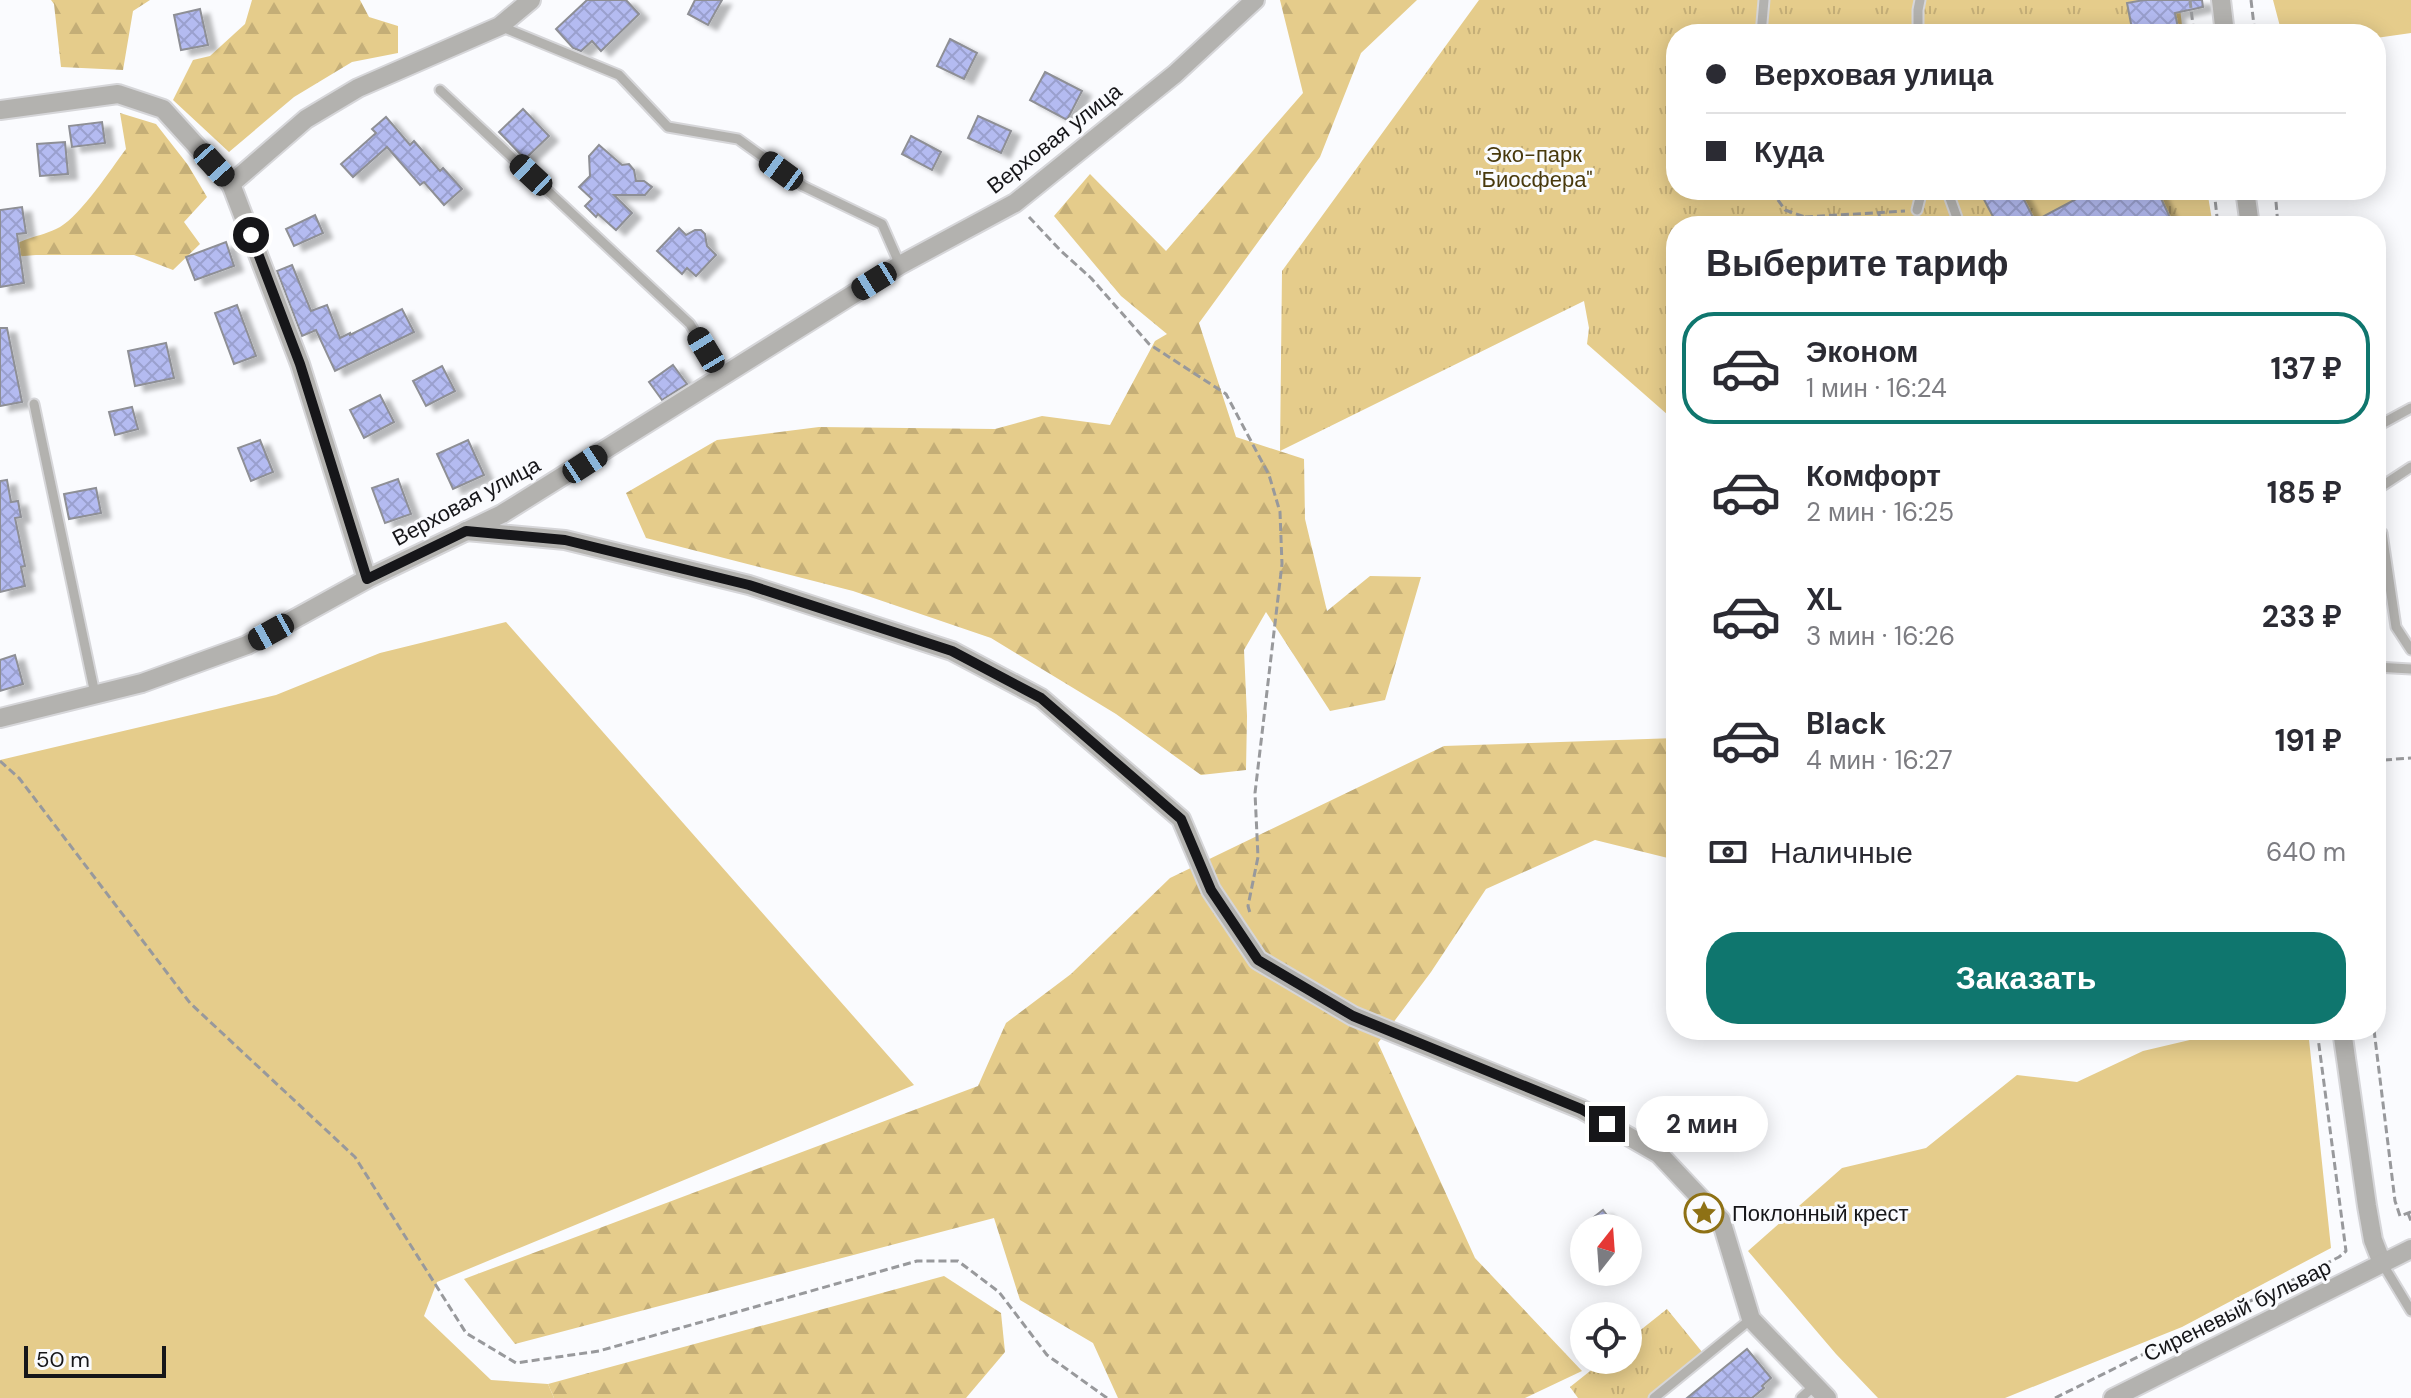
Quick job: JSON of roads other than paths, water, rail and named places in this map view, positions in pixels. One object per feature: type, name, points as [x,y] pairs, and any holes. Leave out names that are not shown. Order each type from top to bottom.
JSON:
[{"type":"street","points":[[231,184],[306,119],[358,88],[500,26],[531,0]]},
{"type":"street","name":"Верховая улица","points":[[0,718],[142,683],[247,645],[367,579],[502,514],[900,265],[1015,203],[1175,74],[1255,0]]},
{"type":"street","points":[[2221,0],[2224,24]]},
{"type":"street","points":[[0,110],[118,94],[163,109],[231,184],[300,364],[367,579]]},
{"type":"street","points":[[466,531],[565,540],[749,585],[952,651],[1041,698],[1181,819],[1211,890],[1258,960],[1353,1016],[1581,1109],[1659,1154],[1721,1220],[1751,1319],[1815,1394]]},
{"type":"street","points":[[2343,1040],[2367,1206],[2373,1240],[2382,1263]]},
{"type":"street","name":"Сиреневый бульвар","points":[[2113,1398],[2411,1249]]},
{"type":"lane","points":[[1762,24],[1764,0]]},
{"type":"lane","points":[[1918,24],[1920,0]]},
{"type":"lane","points":[[500,26],[619,75],[668,127],[738,139],[803,186],[882,224],[900,265]]},
{"type":"lane","points":[[440,90],[690,324],[721,376]]},
{"type":"lane","points":[[1917,210],[1920,200]]},
{"type":"lane","points":[[34,404],[95,694]]},
{"type":"lane","points":[[2386,422],[2411,408]]},
{"type":"lane","points":[[2386,483],[2411,467]]},
{"type":"lane","points":[[2386,560],[2396,627],[2411,650]]},
{"type":"lane","points":[[2386,668],[2411,669]]},
{"type":"lane","points":[[2382,1263],[2411,1311]]},
{"type":"lane","points":[[1654,1398],[1751,1319]]},
{"type":"place","name":"Поклонный крест","points":[[1704,1213]]},
{"type":"park label","name":"Эко-парк \"Биосфера\"","points":[[1534,166]]}]
